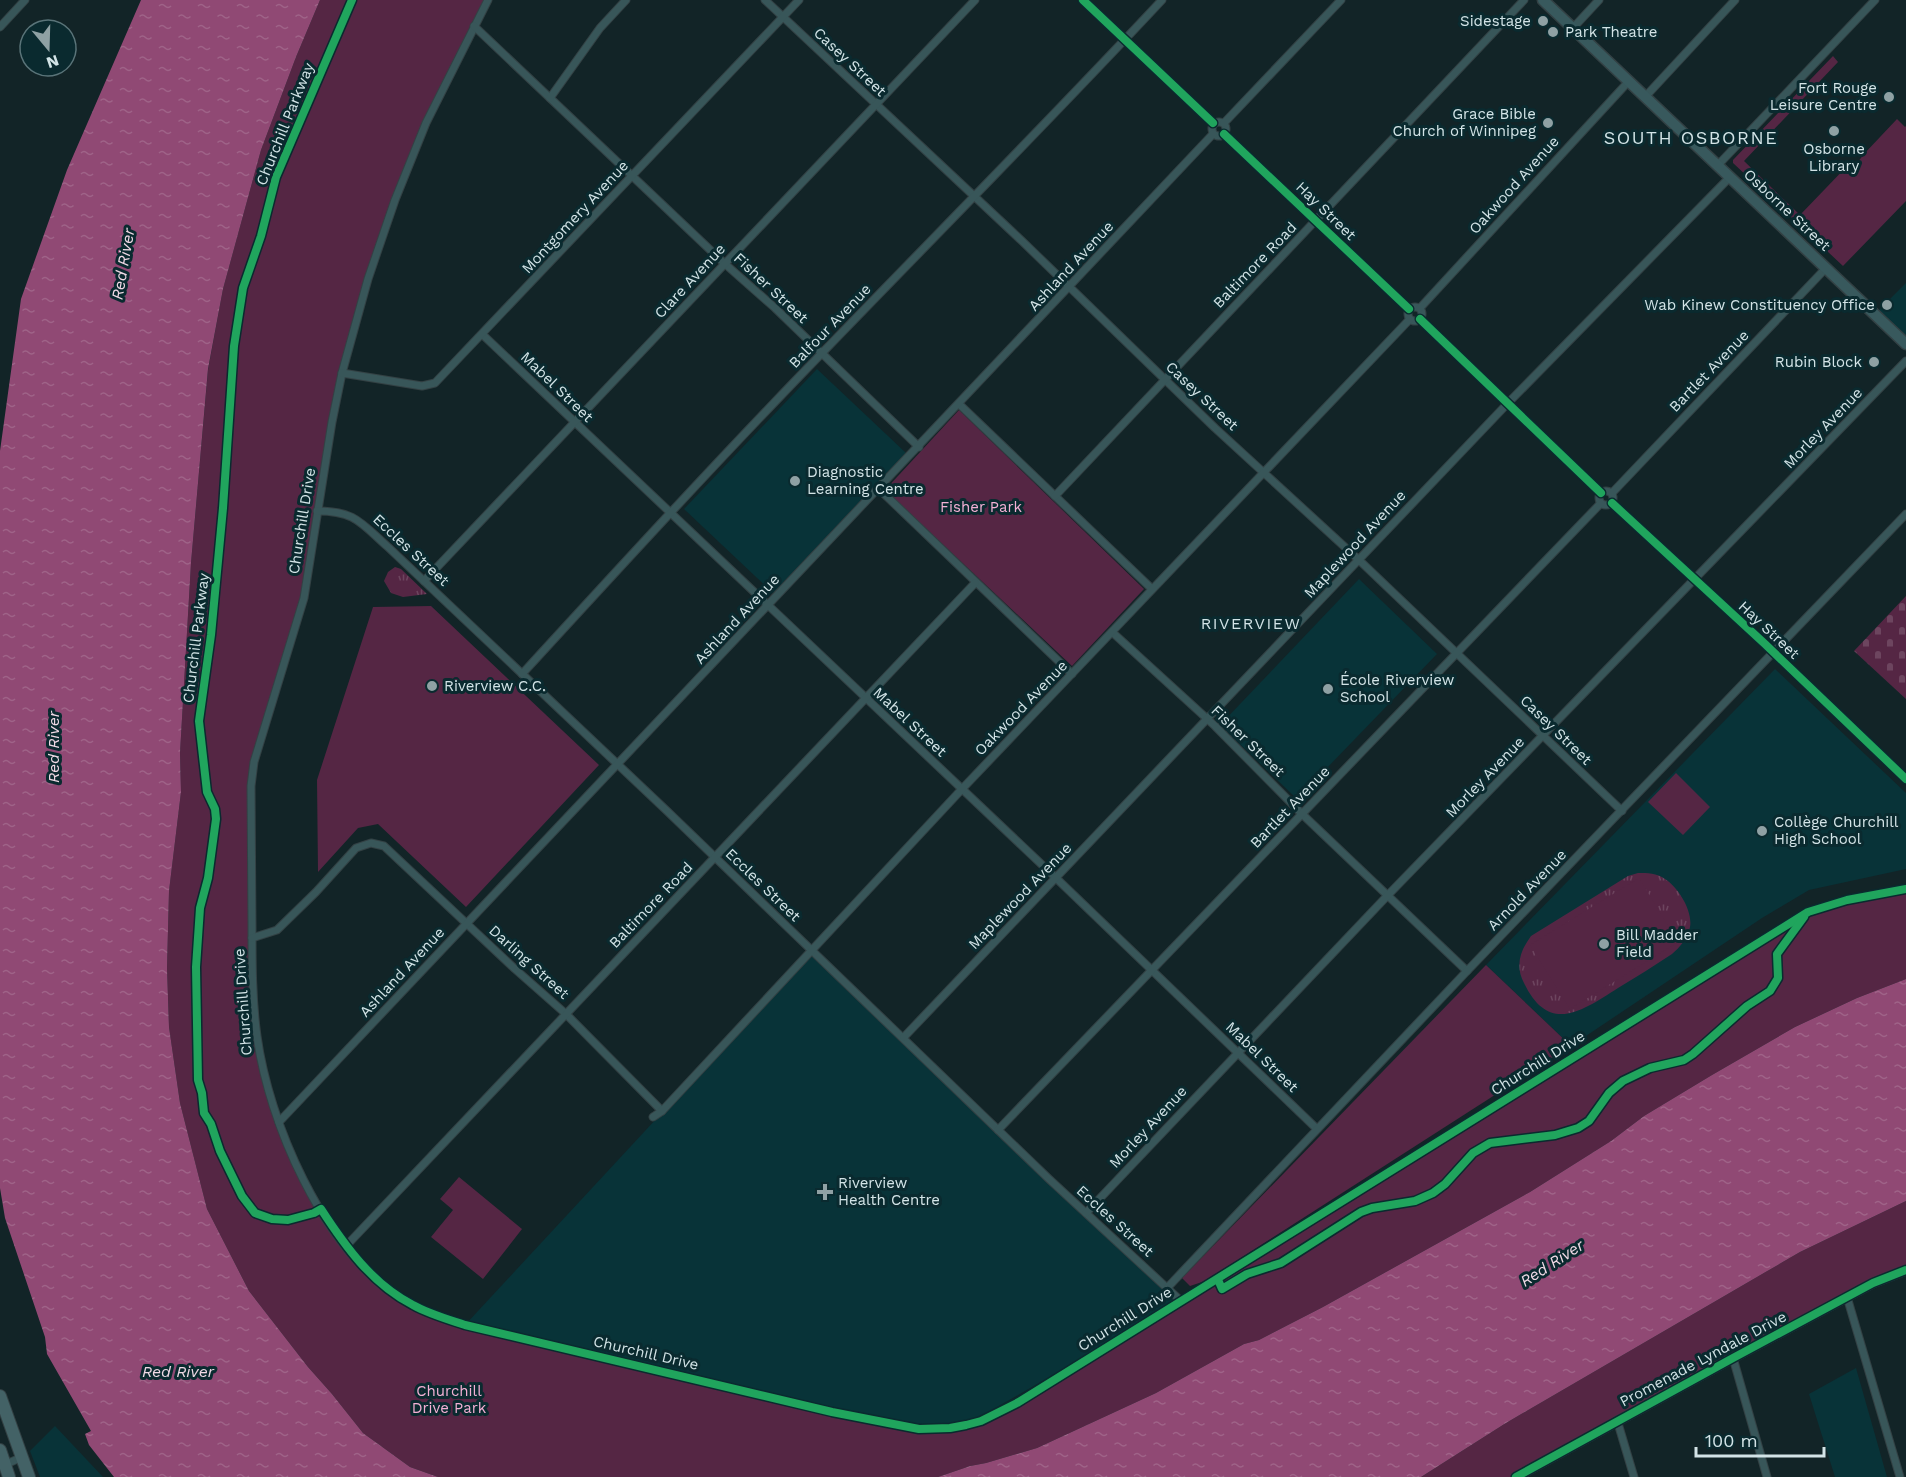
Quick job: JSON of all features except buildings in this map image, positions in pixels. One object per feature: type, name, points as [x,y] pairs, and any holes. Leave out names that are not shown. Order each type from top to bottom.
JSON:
[{"type":"highway","points":[[0,1396],[29,1477]]},
{"type":"highway","points":[[0,1450],[3,1466],[9,1477]]},
{"type":"main road","name":"Osborne Street","points":[[1543,0],[1906,344]]},
{"type":"street","points":[[0,27],[26,0]]},
{"type":"street","name":"Churchill Drive","points":[[488,0],[426,123],[395,200],[368,279],[342,373],[299,620],[254,762],[251,786],[252,938],[256,1033],[265,1078],[288,1150],[304,1181],[346,1246],[366,1269],[398,1297],[430,1314],[465,1325],[832,1412],[919,1429],[950,1428],[981,1420],[1017,1402],[1226,1274],[1808,912],[1847,900],[1906,889]]},
{"type":"street","points":[[550,98],[600,28],[626,0]]},
{"type":"street","name":"Casey Street","points":[[765,0],[1622,811]]},
{"type":"street","name":"Montgomery Avenue","points":[[342,373],[427,386],[435,384],[799,0]]},
{"type":"street","name":"Clare Avenue","points":[[424,581],[975,0]]},
{"type":"street","points":[[1083,0],[1213,123]]},
{"type":"street","name":"Balfour Avenue","points":[[522,674],[821,353],[975,197],[1162,0]]},
{"type":"street","points":[[1224,123],[1341,0]]},
{"type":"street","name":"Baltimore Road","points":[[1055,496],[1524,0]]},
{"type":"street","points":[[1573,28],[1599,0]]},
{"type":"street","points":[[1645,97],[1736,0]]},
{"type":"street","points":[[1718,165],[1875,0]]},
{"type":"street","name":"Fisher Street","points":[[474,26],[724,263],[775,308],[919,447]]},
{"type":"street","name":"Oakwood Avenue","points":[[1420,308],[1629,81]]},
{"type":"street","points":[[1213,123],[1219,121],[1224,123]]},
{"type":"street","points":[[1213,123],[1211,127],[1213,134],[1221,136],[1226,128],[1224,123]]},
{"type":"street","name":"Ashland Avenue","points":[[279,1122],[1213,134]]},
{"type":"street","name":"Hay Street","points":[[1224,134],[1409,309]]},
{"type":"street","name":"Maplewood Avenue","points":[[904,1037],[1508,403],[1730,177]]},
{"type":"street","name":"Bartlet Avenue","points":[[1612,493],[1826,268]]},
{"type":"street","points":[[1415,306],[1420,308],[1422,312],[1420,319],[1410,320],[1407,316],[1409,309],[1415,306]]},
{"type":"street","points":[[1420,319],[1601,493]]},
{"type":"street","name":"Oakwood Avenue","points":[[653,1117],[662,1111],[962,789],[1410,320]]},
{"type":"street","name":"Mabel Street","points":[[483,335],[1317,1129]]},
{"type":"street","name":"Morley Avenue","points":[[1086,1213],[1388,895],[1544,737],[1906,361]]},
{"type":"street","points":[[959,404],[1152,589]]},
{"type":"street","points":[[879,489],[1072,675]]},
{"type":"street","points":[[1606,490],[1612,493],[1614,498],[1608,505],[1601,503],[1598,498],[1606,490]]},
{"type":"street","name":"Bartlet Avenue","points":[[998,1130],[1601,503]]},
{"type":"street","name":"Hay Street","points":[[1612,503],[1774,652],[1906,779]]},
{"type":"street","name":"Eccles Street","points":[[317,511],[335,511],[354,517],[424,581],[715,857],[811,952],[904,1037],[998,1130],[1168,1287],[1180,1301]]},
{"type":"street","name":"Arnold Avenue","points":[[1168,1287],[1467,971],[1906,514]]},
{"type":"street","name":"Baltimore Road","points":[[346,1246],[975,583]]},
{"type":"street","name":"Fisher Street","points":[[1112,632],[1208,719],[1302,814],[1467,971]]},
{"type":"street","name":"Darling Street","points":[[252,938],[277,930],[356,848],[370,843],[384,846],[566,1014],[662,1111]]},
{"type":"street","name":"Promenade Lyndale Drive","points":[[1516,1477],[1617,1420],[1873,1283],[1906,1270]]},
{"type":"street","points":[[1847,1297],[1900,1477]]},
{"type":"street","points":[[1733,1358],[1767,1477]]},
{"type":"street","points":[[1617,1420],[1634,1477]]},
{"type":"street","points":[[3,1466],[22,1458]]},
{"type":"shaded area","points":[[1906,283],[1906,344],[1875,314]]},
{"type":"shaded area","name":"Diagnostic Learning Centre","points":[[817,369],[906,453],[773,593],[684,509]]},
{"type":"shaded area","name":"École Riverview School","points":[[1359,579],[1437,654],[1297,799],[1220,725]]},
{"type":"shaded area","name":"Collège Churchill High School","points":[[1775,669],[1906,793],[1906,869],[1809,890],[1762,918],[1571,1046],[1486,965]]},
{"type":"shaded area","name":"Riverview Health Centre","points":[[811,952],[1181,1301],[966,1425],[919,1429],[465,1325]]},
{"type":"shaded area","points":[[1856,1368],[1887,1477],[1835,1477],[1809,1394]]},
{"type":"shaded area","points":[[55,1426],[103,1477],[40,1477],[30,1451]]},
{"type":"green space","name":"Churchill Drive Park","points":[[320,0],[488,0],[451,70],[395,200],[342,373],[304,598],[254,762],[251,786],[256,1033],[288,1150],[332,1227],[381,1283],[430,1314],[919,1429],[965,1425],[1017,1403],[1808,912],[1906,889],[1906,979],[1857,998],[1795,1027],[1644,1116],[1611,1141],[1530,1192],[1323,1307],[1259,1340],[1244,1344],[1156,1393],[1037,1448],[938,1477],[438,1477],[410,1467],[363,1433],[249,1291],[207,1209],[180,1103],[169,1027],[167,968],[169,891],[181,792],[180,753],[191,563],[208,370],[223,289],[261,150]]},
{"type":"green space","points":[[1833,56],[1838,62],[1744,161],[1800,215],[1850,163],[1854,167],[1897,119],[1906,126],[1906,201],[1843,266],[1733,163],[1733,160]]},
{"type":"green space","name":"Fisher Park","points":[[959,410],[1144,589],[1072,666],[885,490]]},
{"type":"green space","points":[[395,567],[401,569],[427,594],[403,597],[391,593],[384,581],[388,572]]},
{"type":"green space","points":[[1906,596],[1906,699],[1854,651]]},
{"type":"green space","name":"Riverview C.C.","points":[[431,606],[599,765],[466,907],[378,824],[358,828],[318,872],[317,780],[373,607]]},
{"type":"green space","points":[[1676,773],[1710,807],[1683,835],[1648,802]]},
{"type":"green space","name":"Bill Madder Field","points":[[1638,873],[1662,877],[1679,893],[1687,907],[1690,921],[1689,931],[1683,942],[1672,954],[1592,1004],[1567,1014],[1544,1009],[1534,999],[1521,977],[1520,959],[1531,936],[1628,876]]},
{"type":"green space","name":"Bill Madder Field","points":[[1639,878],[1678,942],[1570,1009],[1530,945]]},
{"type":"green space","points":[[1486,965],[1571,1046],[1205,1281],[1190,1286],[1182,1278]]},
{"type":"green space","points":[[459,1177],[522,1229],[483,1279],[431,1237],[453,1210],[440,1199]]},
{"type":"green space","points":[[1906,1201],[1906,1267],[1516,1477],[1421,1477],[1506,1423],[1800,1252]]},
{"type":"water","name":"Red River","points":[[141,0],[320,0],[261,150],[223,289],[208,369],[191,563],[180,753],[181,792],[169,891],[167,968],[169,1027],[180,1103],[207,1209],[249,1291],[363,1433],[410,1467],[438,1477],[114,1477],[89,1445],[85,1434],[91,1431],[47,1354],[45,1337],[5,1218],[0,1188],[0,451],[21,299],[67,170]]},
{"type":"water","name":"Red River","points":[[1906,979],[1906,1201],[1800,1252],[1506,1423],[1421,1477],[938,1477],[1037,1448],[1156,1393],[1244,1344],[1259,1340],[1323,1307],[1530,1192],[1611,1141],[1644,1116],[1795,1027],[1857,998]]},
{"type":"cycle path","name":"Churchill Parkway","points":[[352,0],[276,177],[261,236],[243,288],[234,346],[223,508],[211,635],[199,721],[207,792],[215,809],[216,819],[208,878],[200,908],[196,967],[198,1080],[204,1113],[211,1124],[220,1151],[242,1196],[255,1213],[272,1219],[288,1220],[321,1209],[350,1250],[372,1275],[413,1305],[465,1325],[832,1412],[919,1429],[950,1428],[981,1421],[1017,1403],[1808,912],[1847,900],[1906,889]]},
{"type":"cycle path","points":[[1083,0],[1213,123]]},
{"type":"cycle path","points":[[1224,134],[1409,309]]},
{"type":"cycle path","points":[[1420,319],[1601,493]]},
{"type":"cycle path","points":[[1612,503],[1765,644],[1906,779]]},
{"type":"cycle path","points":[[1219,1282],[1222,1289],[1247,1274],[1281,1263],[1361,1212],[1415,1201],[1433,1193],[1445,1184],[1473,1153],[1490,1143],[1555,1135],[1578,1128],[1589,1121],[1609,1093],[1623,1081],[1650,1068],[1684,1060],[1747,1006],[1770,991],[1778,978],[1777,954],[1804,917]]},
{"type":"cycle path","points":[[1516,1477],[1873,1283],[1906,1270]]},
{"type":"place","name":"Sidestage","points":[[1543,21]]},
{"type":"place","name":"Park Theatre","points":[[1553,32]]},
{"type":"place","name":"Fort Rouge Leisure Centre","points":[[1889,97]]},
{"type":"place","name":"Grace Bible Church of Winnipeg","points":[[1548,123]]},
{"type":"place","name":"Osborne Library","points":[[1834,131]]},
{"type":"place","name":"Wab Kinew Constituency Office","points":[[1887,305]]},
{"type":"place","name":"Rubin Block","points":[[1874,362]]},
{"type":"place","name":"Diagnostic Learning Centre","points":[[795,481]]},
{"type":"place","name":"Riverview C.C.","points":[[432,686]]},
{"type":"place","name":"École Riverview School","points":[[1328,689]]},
{"type":"place","name":"Collège Churchill High School","points":[[1762,831]]},
{"type":"place","name":"Bill Madder Field","points":[[1604,944]]},
{"type":"place","name":"Riverview Health Centre","points":[[825,1192]]},
{"type":"district","name":"SOUTH OSBORNE","points":[[1691,137]]},
{"type":"district","name":"RIVERVIEW","points":[[1251,623]]}]
